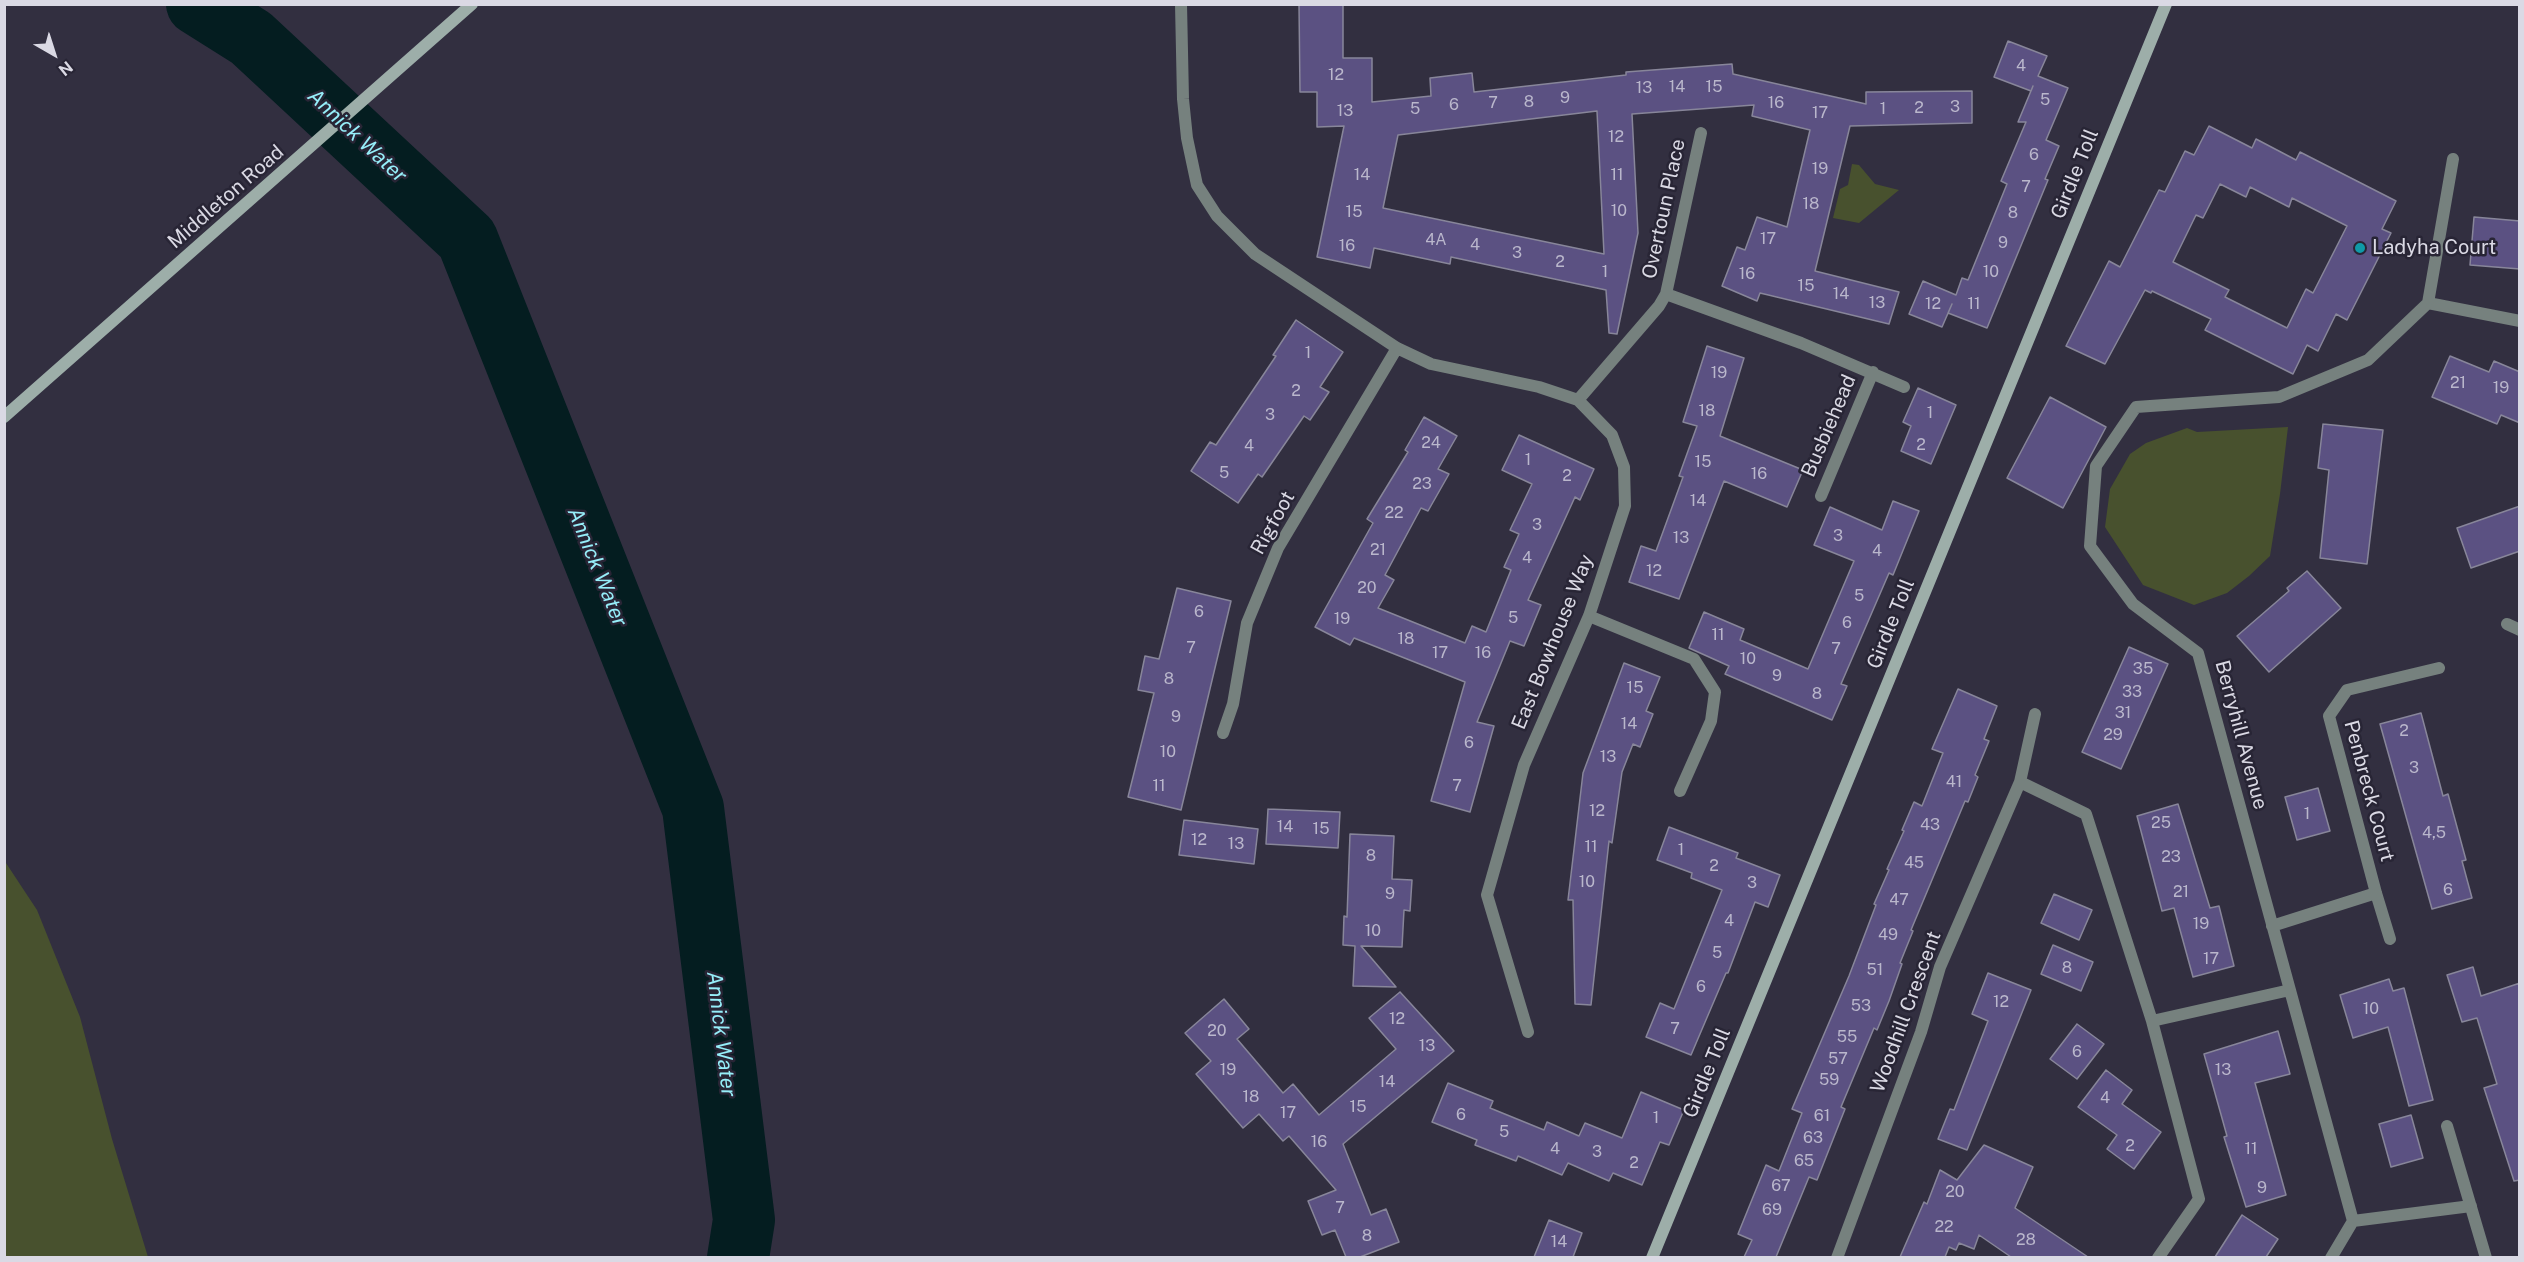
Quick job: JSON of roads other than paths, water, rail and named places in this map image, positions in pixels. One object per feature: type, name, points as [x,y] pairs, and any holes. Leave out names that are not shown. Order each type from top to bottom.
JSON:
[{"type":"street","name":"Middleton Road","points":[[4,417],[472,4]]},
{"type":"street","name":"East Bowhouse Way","points":[[1181,4],[1183,99],[1187,138],[1197,185],[1217,216],[1255,255],[1397,348],[1431,364],[1539,387],[1578,400],[1612,435],[1624,467],[1625,506],[1589,616],[1524,765],[1487,895],[1528,1032]]},
{"type":"street","name":"Girdle Toll","points":[[1652,1257],[2166,4]]},
{"type":"street","name":"Overtoun Place","points":[[1666,294],[1701,133]]},
{"type":"street","points":[[2453,159],[2428,303],[2520,321]]},
{"type":"street","points":[[1578,400],[1659,306],[1666,294],[1801,343],[1904,387]]},
{"type":"street","name":"Berryhill Avenue","points":[[2353,1221],[2198,653],[2133,604],[2090,546],[2096,466],[2136,407],[2279,397],[2368,360],[2428,303]]},
{"type":"street","name":"Rigfoot","points":[[1223,734],[1233,704],[1246,623],[1278,548],[1397,348]]},
{"type":"street","name":"Busbiehead","points":[[1821,496],[1873,372]]},
{"type":"street","points":[[1589,616],[1694,659],[1715,692],[1711,721],[1680,791]]},
{"type":"street","points":[[2507,624],[2520,630]]},
{"type":"street","name":"Penbreck Court","points":[[2390,939],[2329,716],[2347,690],[2439,668]]},
{"type":"street","name":"Woodhill Crescent","points":[[1837,1257],[1921,1032],[1940,967],[2020,782],[2035,714]]},
{"type":"street","points":[[2020,782],[2086,814],[2152,1021],[2199,1199],[2158,1257]]},
{"type":"street","name":"Penbreck Court","points":[[2272,926],[2376,893]]},
{"type":"street","points":[[2152,1021],[2290,990]]},
{"type":"street","points":[[2447,1126],[2486,1257]]},
{"type":"street","points":[[2331,1257],[2353,1221],[2471,1206]]},
{"type":"waterway","name":"Annick Water","points":[[197,4],[251,38],[467,239],[693,808],[744,1220],[738,1258]]},
{"type":"place","name":"Ladyha Court","points":[[2360,248]]}]
